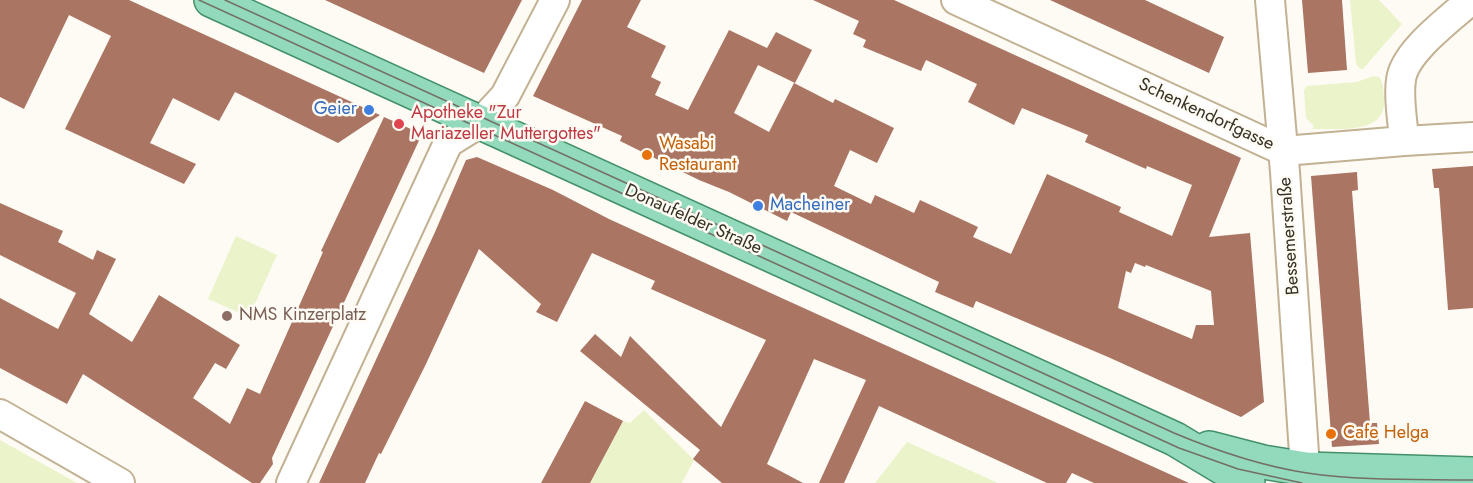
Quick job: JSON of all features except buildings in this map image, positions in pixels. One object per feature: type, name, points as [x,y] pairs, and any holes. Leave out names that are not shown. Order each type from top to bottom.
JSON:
[{"type":"main road","name":"Donaufelder Straße","points":[[211,0],[1175,439],[1248,483]]},
{"type":"main road","name":"Donaufelder Straße","points":[[1175,439],[1258,460],[1305,477],[1473,474]]},
{"type":"street","points":[[291,483],[448,143],[480,123],[505,96],[555,0]]},
{"type":"street","name":"Schenkendorfgasse","points":[[956,0],[1284,151],[1473,138]]},
{"type":"street","name":"Bessemerstraße","points":[[1270,0],[1284,151],[1305,477]]},
{"type":"street","points":[[1404,141],[1400,81],[1403,70],[1408,60],[1429,38],[1471,0]]},
{"type":"street","points":[[0,414],[120,483]]},
{"type":"green space","points":[[1350,0],[1379,0],[1402,24],[1363,69],[1356,64]]},
{"type":"green space","points":[[1373,76],[1379,77],[1383,87],[1383,111],[1378,119],[1358,128],[1312,129],[1314,126],[1306,118],[1304,91],[1306,86],[1357,82]]},
{"type":"green space","points":[[236,236],[277,255],[249,317],[208,299]]},
{"type":"green space","points":[[644,410],[694,460],[682,483],[590,483],[623,421],[630,423]]},
{"type":"green space","points":[[0,440],[77,483],[0,483]]},
{"type":"green space","points":[[907,442],[998,483],[875,483]]},
{"type":"tram line","points":[[199,0],[1179,448],[1238,469],[1302,483]]},
{"type":"tram line","points":[[225,0],[1190,440],[1256,462],[1328,476],[1473,480]]},
{"type":"place","name":"Geier","points":[[369,110]]},
{"type":"place","name":"Apotheke \"Zur Mariazeller Muttergottes\"","points":[[399,124]]},
{"type":"place","name":"Wasabi Restaurant","points":[[647,155]]},
{"type":"place","name":"Macheiner","points":[[758,206]]},
{"type":"place","name":"NMS Kinzerplatz","points":[[227,316]]},
{"type":"place","name":"Cafe Helga","points":[[1331,434]]}]
